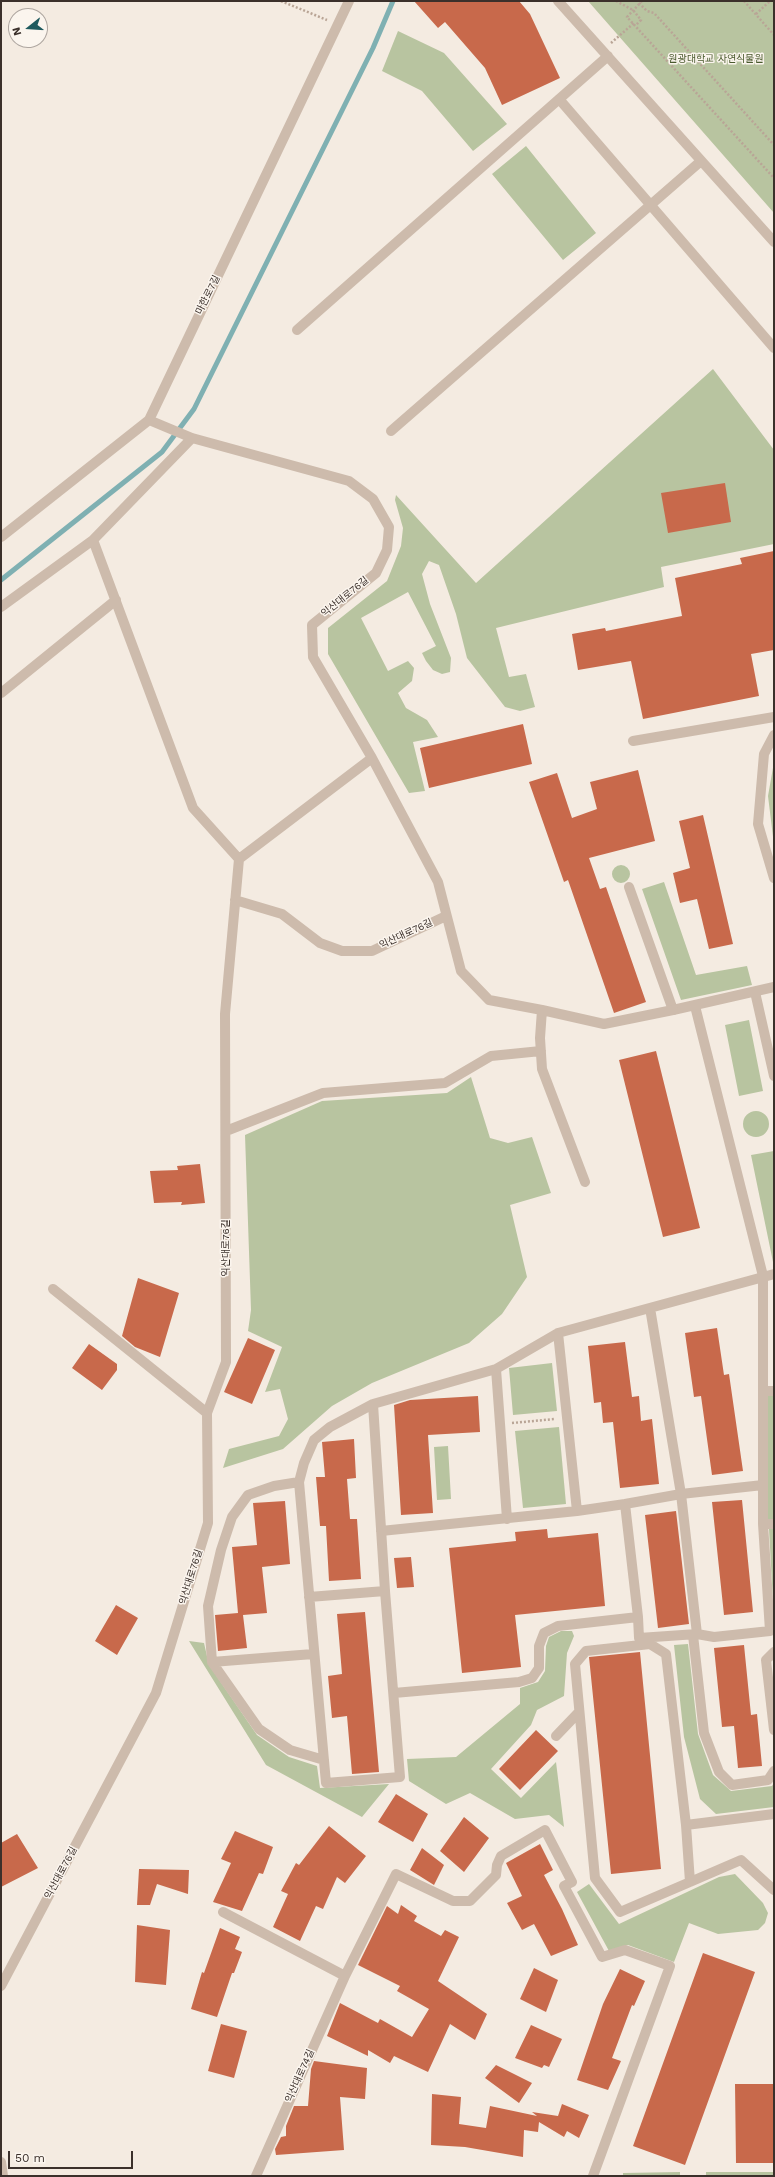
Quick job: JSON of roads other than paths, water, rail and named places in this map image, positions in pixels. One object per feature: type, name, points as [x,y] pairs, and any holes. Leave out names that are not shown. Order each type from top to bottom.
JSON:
[{"type":"street","name":"마한로7길","points":[[1,536],[149,420],[349,1]]},
{"type":"street","points":[[558,1],[774,242]]},
{"type":"street","points":[[297,330],[559,100],[606,53]]},
{"type":"street","points":[[559,100],[774,348]]},
{"type":"street","points":[[391,431],[701,161]]},
{"type":"street","name":"익산대로76길","points":[[149,420],[190,437],[349,481],[373,499],[389,527],[387,550],[376,573],[312,625],[312,657],[372,758],[438,882],[461,971],[489,1000],[604,1024],[694,1006],[774,987]]},
{"type":"street","points":[[1,607],[93,540],[190,437]]},
{"type":"street","points":[[93,540],[193,808],[239,860],[372,758]]},
{"type":"street","points":[[1,693],[116,600]]},
{"type":"street","points":[[633,740],[774,717]]},
{"type":"street","points":[[774,735],[764,754],[758,824],[774,878]]},
{"type":"street","name":"익산대로76길","points":[[1,1986],[156,1693],[208,1523],[207,1413],[226,1362],[225,1014],[239,860]]},
{"type":"street","points":[[629,887],[673,1010]]},
{"type":"street","name":"익산대로76길","points":[[235,900],[282,914],[320,943],[342,951],[372,951],[446,916]]},
{"type":"street","points":[[755,992],[774,1076]]},
{"type":"street","points":[[625,1504],[639,1638],[695,1634],[714,1637],[772,1631],[763,1524],[763,1276],[694,1006]]},
{"type":"street","points":[[542,1010],[540,1038],[542,1069],[586,1182]]},
{"type":"street","points":[[226,1131],[323,1093],[445,1083],[491,1056],[541,1051]]},
{"type":"street","points":[[373,1404],[385,1591],[400,1777],[326,1783],[313,1654],[299,1482],[304,1463],[314,1440],[330,1427],[373,1404],[496,1369],[558,1333],[774,1274]]},
{"type":"street","points":[[54,1289],[207,1413]]},
{"type":"street","points":[[650,1308],[681,1494],[704,1733],[719,1772],[732,1785],[768,1780],[774,1771]]},
{"type":"street","points":[[558,1333],[576,1511]]},
{"type":"street","points":[[496,1369],[507,1519]]},
{"type":"street","points":[[763,1391],[774,1391]]},
{"type":"street","points":[[299,1482],[274,1486],[248,1495],[232,1517],[221,1550],[208,1606],[212,1662],[259,1729],[290,1750],[324,1760]]},
{"type":"street","points":[[381,1531],[576,1511],[681,1494],[763,1485]]},
{"type":"street","points":[[763,1524],[774,1524]]},
{"type":"street","points":[[309,1597],[385,1591]]},
{"type":"street","points":[[394,1693],[519,1682],[532,1678],[539,1668],[539,1646],[544,1633],[558,1626],[638,1618]]},
{"type":"street","points":[[690,1882],[686,1825],[666,1654],[650,1644],[586,1651],[575,1664],[595,1878],[620,1912],[690,1882],[741,1860],[774,1890]]},
{"type":"street","points":[[774,1652],[766,1660],[774,1730]]},
{"type":"street","points":[[212,1662],[313,1654]]},
{"type":"street","points":[[556,1736],[579,1712]]},
{"type":"street","points":[[686,1825],[774,1814]]},
{"type":"street","name":"익산대로74길","points":[[256,2176],[345,1976],[396,1874],[453,1902],[470,1901],[496,1874],[497,1865],[501,1856],[545,1830],[572,1882],[564,1886],[602,1957],[625,1950],[670,1966],[593,2176]]},
{"type":"street","points":[[223,1912],[345,1976]]},
{"type":"street","points":[[1,2162],[3,2176]]},
{"type":"waterway","points":[[1,580],[162,452],[194,409],[373,48],[393,1]]},
{"type":"park label","name":"원광대학교 자연식물원","points":[[716,59]]}]
